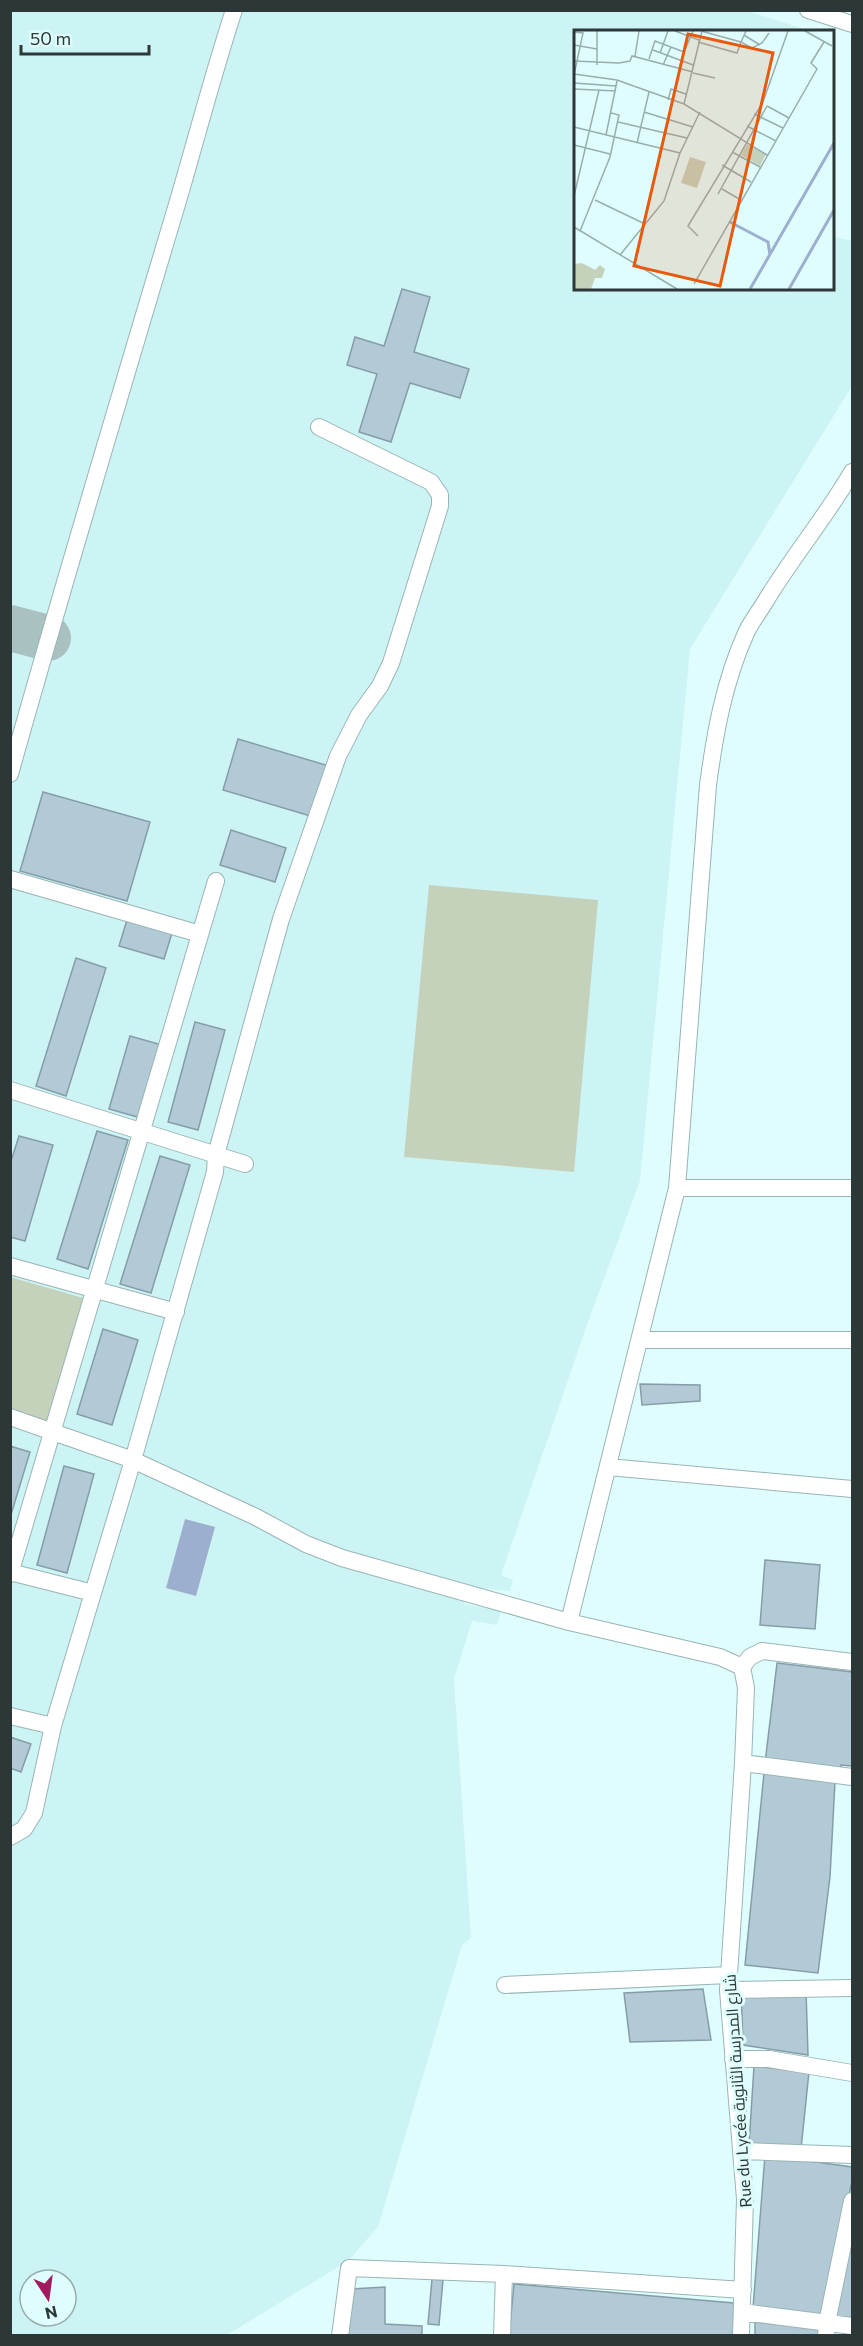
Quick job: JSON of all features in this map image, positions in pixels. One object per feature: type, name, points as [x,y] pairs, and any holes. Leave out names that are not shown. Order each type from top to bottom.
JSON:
[{"type":"street","points":[[10,774],[110,425],[176,208],[214,70],[234,10]]},
{"type":"street","points":[[808,10],[852,24]]},
{"type":"street","points":[[10,1837],[24,1829],[33,1818],[53,1726],[176,1312],[215,1172],[216,1155],[281,919],[338,756],[359,715],[380,686],[391,663],[440,500],[438,490],[431,482],[319,427]]},
{"type":"street","points":[[569,1622],[677,1188],[708,785],[714,740],[725,691],[747,632],[777,581],[834,502],[852,472]]},
{"type":"street","points":[[10,879],[200,934]]},
{"type":"street","points":[[93,1593],[11,1573],[216,881]]},
{"type":"street","points":[[10,1090],[245,1164]]},
{"type":"street","points":[[677,1188],[852,1188]]},
{"type":"street","points":[[10,1266],[176,1312]]},
{"type":"street","points":[[639,1340],[852,1340]]},
{"type":"street","points":[[10,1417],[133,1460],[256,1517],[306,1544],[342,1558],[569,1622],[720,1657],[742,1667],[750,1657],[762,1651],[852,1662]]},
{"type":"street","points":[[608,1467],[852,1489]]},
{"type":"street","name":"Rue du Lycée شارع المدرسة الثانوية","points":[[741,2336],[745,2199],[728,1982],[743,1763],[746,1688],[742,1667]]},
{"type":"street","points":[[10,1716],[53,1726]]},
{"type":"street","points":[[743,1763],[852,1777]]},
{"type":"street","points":[[505,1985],[728,1982],[852,1988]]},
{"type":"street","points":[[733,2059],[769,2059],[852,2073]]},
{"type":"street","points":[[741,2151],[852,2154]]},
{"type":"street","points":[[826,2329],[852,2201]]},
{"type":"street","points":[[340,2336],[349,2268],[504,2274],[743,2290]]},
{"type":"street","points":[[501,2336],[504,2274]]},
{"type":"street","points":[[742,2312],[826,2329],[852,2326]]},
{"type":"shaded area","points":[[745,10],[807,30],[574,30],[574,290],[833,290],[833,236],[852,241],[852,386],[690,649],[640,1181],[588,1322],[501,1575],[513,1580],[510,1591],[471,1587],[464,1604],[501,1611],[497,1625],[472,1621],[454,1679],[471,1938],[462,1945],[378,2227],[348,2261],[227,2335],[11,2336],[11,11]]},
{"type":"shaded area","points":[[185,1519],[215,1527],[196,1596],[166,1588]]},
{"type":"green space","points":[[429,885],[598,900],[574,1172],[404,1157]]},
{"type":"green space","points":[[10,1277],[90,1300],[53,1424],[11,1411]]},
{"type":"building","points":[[402,289],[430,297],[414,352],[469,369],[460,398],[410,383],[391,442],[359,432],[377,374],[347,365],[355,337],[384,346]]},
{"type":"building","points":[[238,739],[329,766],[314,817],[223,790]]},
{"type":"building","points":[[43,792],[150,822],[127,901],[20,871]]},
{"type":"building","points":[[231,830],[286,848],[275,882],[220,865]]},
{"type":"building","points":[[127,920],[172,933],[164,959],[119,946]]},
{"type":"building","points":[[76,958],[106,968],[66,1096],[36,1086]]},
{"type":"building","points":[[195,1022],[225,1030],[198,1130],[168,1122]]},
{"type":"building","points":[[130,1036],[162,1045],[141,1118],[109,1109]]},
{"type":"building","points":[[97,1131],[128,1140],[88,1269],[57,1259]]},
{"type":"building","points":[[19,1136],[53,1145],[25,1241],[10,1237],[10,1164]]},
{"type":"building","points":[[160,1156],[190,1165],[151,1293],[120,1284]]},
{"type":"building","points":[[103,1329],[138,1340],[112,1425],[77,1414]]},
{"type":"building","points":[[640,1384],[700,1385],[700,1401],[642,1405]]},
{"type":"building","points":[[10,1446],[30,1452],[10,1518]]},
{"type":"building","points":[[64,1466],[94,1474],[67,1573],[37,1565]]},
{"type":"building","points":[[765,1560],[820,1565],[815,1629],[760,1625]]},
{"type":"building","points":[[777,1663],[852,1672],[852,1766],[841,1765],[841,1772],[765,1763]]},
{"type":"building","points":[[10,1737],[31,1744],[21,1772],[10,1768]]},
{"type":"building","points":[[764,1773],[835,1782],[830,1877],[818,1973],[745,1965]]},
{"type":"building","points":[[703,1989],[711,2040],[630,2042],[624,1993]]},
{"type":"building","points":[[741,1989],[806,1989],[808,2055],[743,2045]]},
{"type":"building","points":[[754,2066],[809,2072],[801,2149],[749,2145]]},
{"type":"building","points":[[765,2155],[852,2167],[852,2181],[824,2315],[753,2308]]},
{"type":"building","points":[[852,2221],[852,2322],[830,2320]]},
{"type":"building","points":[[432,2279],[443,2280],[439,2325],[428,2324]]},
{"type":"building","points":[[514,2284],[734,2303],[734,2336],[509,2336]]},
{"type":"building","points":[[385,2287],[385,2324],[422,2326],[422,2336],[346,2336],[351,2289]]},
{"type":"building","points":[[755,2322],[820,2328],[820,2336],[755,2336]]},
{"type":"taxiway","points":[[10,628],[48,638]]}]
